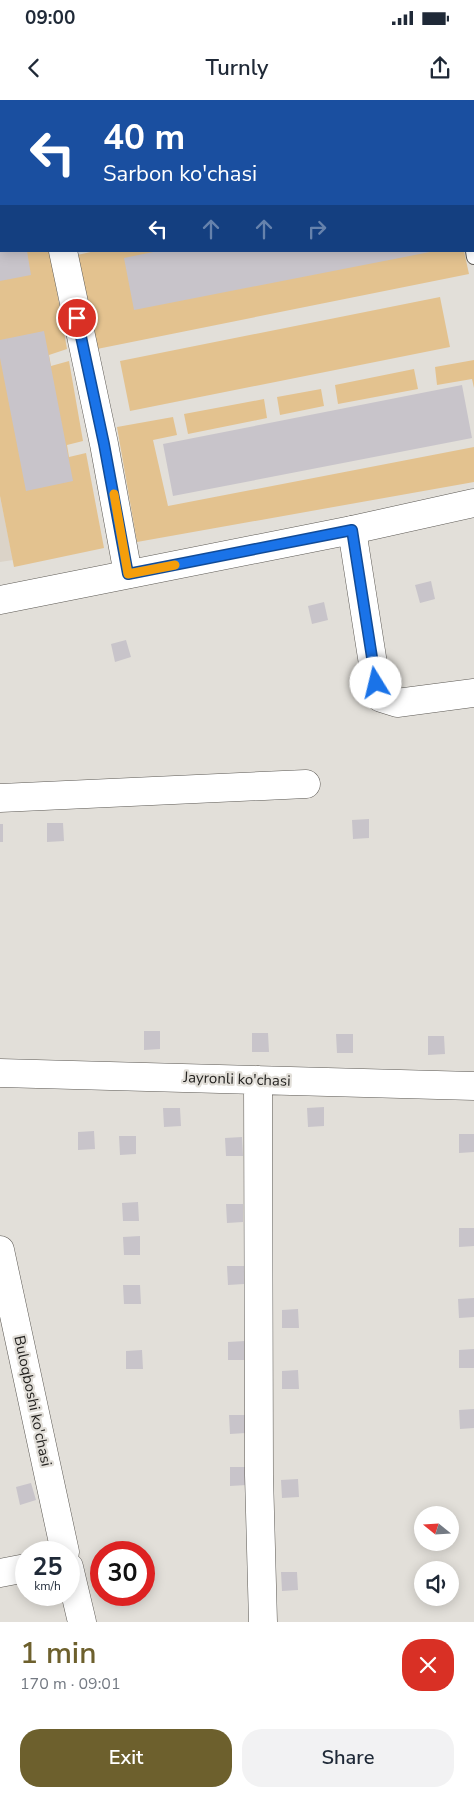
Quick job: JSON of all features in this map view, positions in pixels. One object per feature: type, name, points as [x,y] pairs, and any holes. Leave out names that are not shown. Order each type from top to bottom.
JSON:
[{"type":"street","points":[[63,252],[104,444],[128,574]]},
{"type":"street","points":[[0,600],[352,530],[474,503]]},
{"type":"street","points":[[352,530],[376,683],[381,698],[397,702],[474,693]]},
{"type":"street","points":[[0,798],[306,784]]},
{"type":"street","name":"Jayronli ko'chasi","points":[[0,1073],[474,1086]]},
{"type":"street","points":[[258,1080],[259,1475],[263,1622]]},
{"type":"street","name":"Buloqboshi ko'chasi","points":[[0,1250],[63,1541]]},
{"type":"street","points":[[0,1573],[15,1570]]},
{"type":"street","points":[[78,1606],[82,1622]]},
{"type":"shaded area","points":[[0,252],[50,252],[67,349],[49,355],[51,366],[69,361],[83,441],[67,445],[69,457],[86,453],[104,548],[14,567],[0,496]]},
{"type":"shaded area","points":[[91,252],[464,252],[469,274],[92,350],[73,256]]},
{"type":"shaded area","points":[[440,297],[450,347],[130,411],[120,361]]},
{"type":"shaded area","points":[[474,360],[474,388],[472,379],[437,385],[435,367]]},
{"type":"shaded area","points":[[414,369],[418,389],[338,404],[335,385]]},
{"type":"shaded area","points":[[321,389],[324,406],[280,415],[277,397]]},
{"type":"shaded area","points":[[264,399],[267,418],[188,434],[184,414]]},
{"type":"shaded area","points":[[173,417],[177,435],[153,440],[168,506],[474,447],[474,482],[137,542],[117,427]]},
{"type":"shaded area","points":[[0,496],[13,560],[0,562]]},
{"type":"building","points":[[0,252],[27,252],[31,275],[0,281]]},
{"type":"building","points":[[153,252],[430,252],[134,310],[124,258]]},
{"type":"building","points":[[44,331],[73,481],[26,491],[0,358],[0,340]]},
{"type":"building","points":[[462,385],[472,438],[173,496],[163,444]]},
{"type":"building","points":[[431,581],[435,599],[420,603],[415,585]]},
{"type":"building","points":[[324,602],[328,620],[312,624],[308,606]]},
{"type":"building","points":[[126,640],[131,657],[115,662],[111,644]]},
{"type":"building","points":[[369,819],[369,838],[353,839],[352,820]]},
{"type":"building","points":[[47,823],[63,823],[64,841],[47,842]]},
{"type":"building","points":[[0,824],[3,824],[3,842],[0,842]]},
{"type":"building","points":[[144,1031],[160,1031],[160,1049],[144,1050]]},
{"type":"building","points":[[252,1033],[268,1033],[269,1052],[252,1052]]},
{"type":"building","points":[[336,1034],[353,1034],[353,1053],[337,1053]]},
{"type":"building","points":[[428,1036],[444,1036],[445,1054],[428,1055]]},
{"type":"building","points":[[324,1107],[324,1126],[308,1127],[307,1108]]},
{"type":"building","points":[[163,1108],[180,1108],[181,1126],[164,1127]]},
{"type":"building","points":[[94,1131],[95,1149],[78,1150],[78,1132]]},
{"type":"building","points":[[459,1134],[474,1134],[474,1152],[459,1153]]},
{"type":"building","points":[[119,1136],[136,1136],[136,1154],[120,1155]]},
{"type":"building","points":[[242,1137],[243,1156],[226,1156],[225,1138]]},
{"type":"building","points":[[138,1202],[139,1221],[123,1221],[122,1203]]},
{"type":"building","points":[[226,1204],[243,1204],[243,1222],[227,1223]]},
{"type":"building","points":[[459,1228],[474,1228],[474,1246],[459,1247]]},
{"type":"building","points":[[140,1236],[140,1255],[124,1255],[123,1237]]},
{"type":"building","points":[[227,1266],[244,1266],[244,1284],[228,1285]]},
{"type":"building","points":[[123,1285],[140,1285],[141,1304],[124,1304]]},
{"type":"building","points":[[474,1298],[474,1317],[459,1318],[458,1299]]},
{"type":"building","points":[[298,1309],[299,1328],[282,1328],[282,1310]]},
{"type":"building","points":[[245,1341],[245,1360],[228,1360],[228,1342]]},
{"type":"building","points":[[474,1349],[474,1368],[459,1368],[459,1350]]},
{"type":"building","points":[[142,1350],[143,1369],[126,1369],[126,1351]]},
{"type":"building","points":[[298,1370],[299,1389],[282,1389],[282,1371]]},
{"type":"building","points":[[474,1409],[474,1428],[460,1429],[459,1410]]},
{"type":"building","points":[[229,1415],[246,1415],[246,1433],[230,1434]]},
{"type":"building","points":[[230,1467],[246,1467],[247,1485],[230,1486]]},
{"type":"building","points":[[298,1479],[299,1497],[282,1498],[281,1480]]},
{"type":"building","points":[[31,1483],[36,1500],[20,1505],[16,1487]]},
{"type":"building","points":[[281,1572],[297,1572],[298,1590],[282,1591]]},
{"type":"slow traffic","points":[[114,494],[128,574],[175,565]]},
{"type":"route","points":[[77,318],[104,444],[128,574],[352,530],[376,683]]}]
